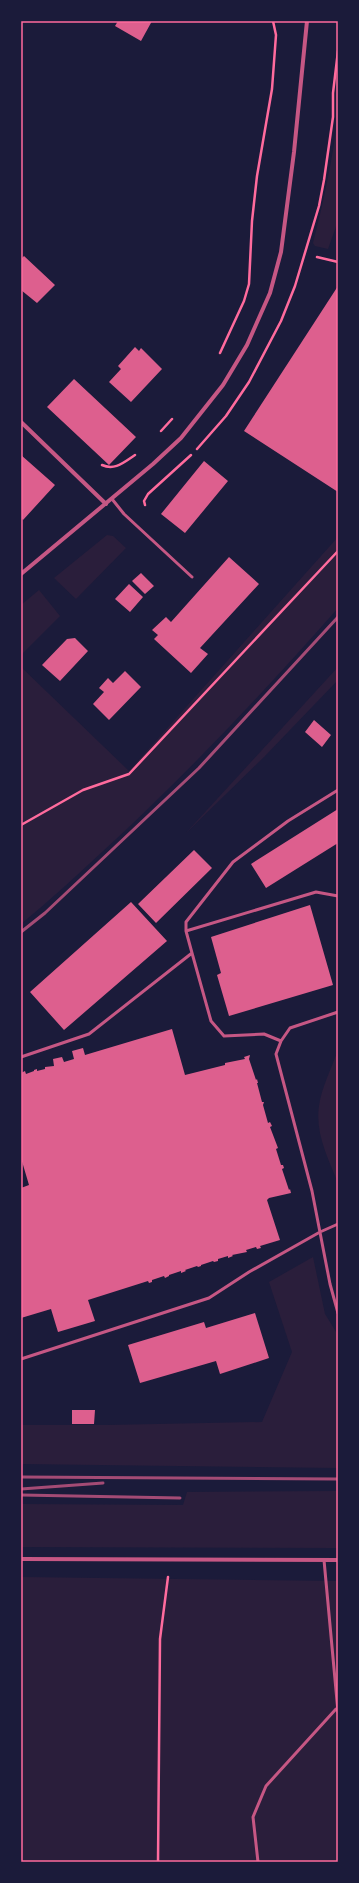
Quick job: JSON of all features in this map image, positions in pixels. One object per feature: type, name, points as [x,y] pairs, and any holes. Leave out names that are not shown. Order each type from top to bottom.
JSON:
[{"type":"street","points":[[21,574],[112,499],[170,448],[202,413],[233,370],[265,305],[278,267],[294,152],[307,21]]},
{"type":"street","points":[[21,422],[106,504]]},
{"type":"street","points":[[21,1559],[338,1560]]},
{"type":"lane","points":[[112,499],[124,514],[192,577]]},
{"type":"lane","points":[[281,1041],[264,1034],[224,1036],[211,1021],[186,931],[186,922],[233,862],[288,821],[338,790]]},
{"type":"lane","points":[[186,931],[316,892],[338,896]]},
{"type":"lane","points":[[21,1057],[89,1034],[192,953]]},
{"type":"lane","points":[[338,1012],[290,1028],[281,1041],[276,1054],[312,1191],[338,1313]]},
{"type":"lane","points":[[21,1359],[209,1298],[249,1272],[320,1232],[338,1224]]},
{"type":"lane","points":[[258,1862],[253,1817],[266,1786],[337,1711],[324,1560]]},
{"type":"path","points":[[216,360],[233,327],[244,301],[249,284],[252,221],[257,176],[272,89],[276,35],[273,21]]},
{"type":"path","points":[[317,257],[338,262]]},
{"type":"path","points":[[160,432],[175,415]]},
{"type":"path","points":[[102,465],[110,468],[116,467],[136,454]]},
{"type":"path","points":[[21,825],[83,790],[129,774],[338,551]]},
{"type":"path","points":[[158,1862],[160,1639],[170,1559]]},
{"type":"shaded area","points":[[338,114],[338,221],[328,249],[315,246],[313,243],[328,179]]},
{"type":"shaded area","points":[[107,535],[113,536],[126,548],[76,599],[54,578]]},
{"type":"shaded area","points":[[338,537],[338,608],[253,702],[164,793],[82,870],[21,924],[21,667],[129,771]]},
{"type":"shaded area","points":[[39,590],[60,616],[21,655],[21,605]]},
{"type":"shaded area","points":[[338,667],[338,680],[264,757],[185,834]]},
{"type":"shaded area","points":[[338,1050],[338,1183],[323,1145],[318,1116],[322,1092]]},
{"type":"shaded area","points":[[313,1257],[325,1314],[338,1335],[338,1468],[21,1464],[21,1425],[262,1422],[292,1352],[269,1282]]},
{"type":"shaded area","points":[[338,1491],[338,1548],[21,1547],[21,1504],[183,1505],[187,1492]]},
{"type":"shaded area","points":[[21,1577],[338,1581],[338,1862],[21,1862]]},
{"type":"building","points":[[118,21],[152,21],[141,41],[115,26]]},
{"type":"building","points":[[24,256],[55,285],[37,303],[21,290],[21,259]]},
{"type":"building","points":[[338,286],[338,492],[244,431]]},
{"type":"building","points":[[135,347],[139,351],[141,348],[162,369],[131,402],[109,382],[121,369],[118,366]]},
{"type":"building","points":[[74,379],[136,437],[109,465],[47,407]]},
{"type":"building","points":[[21,455],[55,485],[23,520],[21,517]]},
{"type":"building","points":[[204,461],[228,481],[185,533],[161,514]]},
{"type":"building","points":[[229,557],[259,584],[200,648],[208,654],[191,673],[154,639],[158,635],[152,630],[166,617],[171,622]]},
{"type":"building","points":[[141,573],[154,586],[145,594],[132,581]]},
{"type":"building","points":[[129,584],[143,597],[130,612],[115,599]]},
{"type":"building","points":[[75,638],[88,651],[60,681],[42,665],[67,639]]},
{"type":"building","points":[[125,671],[141,687],[109,720],[93,704],[104,692],[99,688],[108,678],[113,683]]},
{"type":"building","points":[[314,720],[331,735],[322,747],[305,732]]},
{"type":"building","points":[[338,809],[338,843],[266,888],[251,864]]},
{"type":"building","points":[[194,850],[212,868],[156,923],[138,904]]},
{"type":"building","points":[[131,902],[167,941],[64,1030],[30,992]]},
{"type":"building","points":[[310,905],[333,985],[229,1016],[217,975],[221,973],[211,937]]},
{"type":"building","points":[[172,1029],[185,1075],[225,1065],[225,1063],[245,1059],[244,1057],[250,1055],[249,1059],[256,1080],[257,1079],[262,1102],[264,1102],[263,1105],[268,1123],[270,1122],[272,1126],[270,1127],[278,1148],[276,1149],[281,1165],[283,1165],[284,1168],[282,1169],[291,1193],[269,1198],[267,1200],[280,1240],[260,1246],[261,1248],[257,1249],[256,1247],[246,1250],[247,1252],[232,1255],[233,1256],[228,1258],[228,1256],[218,1259],[218,1261],[213,1261],[198,1267],[197,1266],[181,1273],[181,1271],[165,1278],[164,1276],[152,1280],[152,1282],[149,1283],[148,1281],[88,1300],[95,1321],[58,1332],[51,1309],[21,1318],[21,1188],[29,1185],[21,1158],[21,1073],[25,1071],[26,1074],[37,1069],[37,1071],[45,1069],[45,1067],[54,1066],[53,1059],[62,1057],[64,1062],[74,1059],[72,1051],[83,1048],[85,1055]]},
{"type":"building","points":[[255,1313],[269,1358],[220,1374],[216,1361],[140,1383],[128,1345],[204,1322],[206,1328]]},
{"type":"building","points":[[72,1410],[95,1410],[94,1424],[72,1424]]},
{"type":"railway","points":[[21,932],[45,913],[199,768],[338,617]]},
{"type":"railway","points":[[21,1477],[338,1479]]},
{"type":"railway","points":[[21,1489],[103,1483]]},
{"type":"railway","points":[[21,1495],[180,1498]]}]
